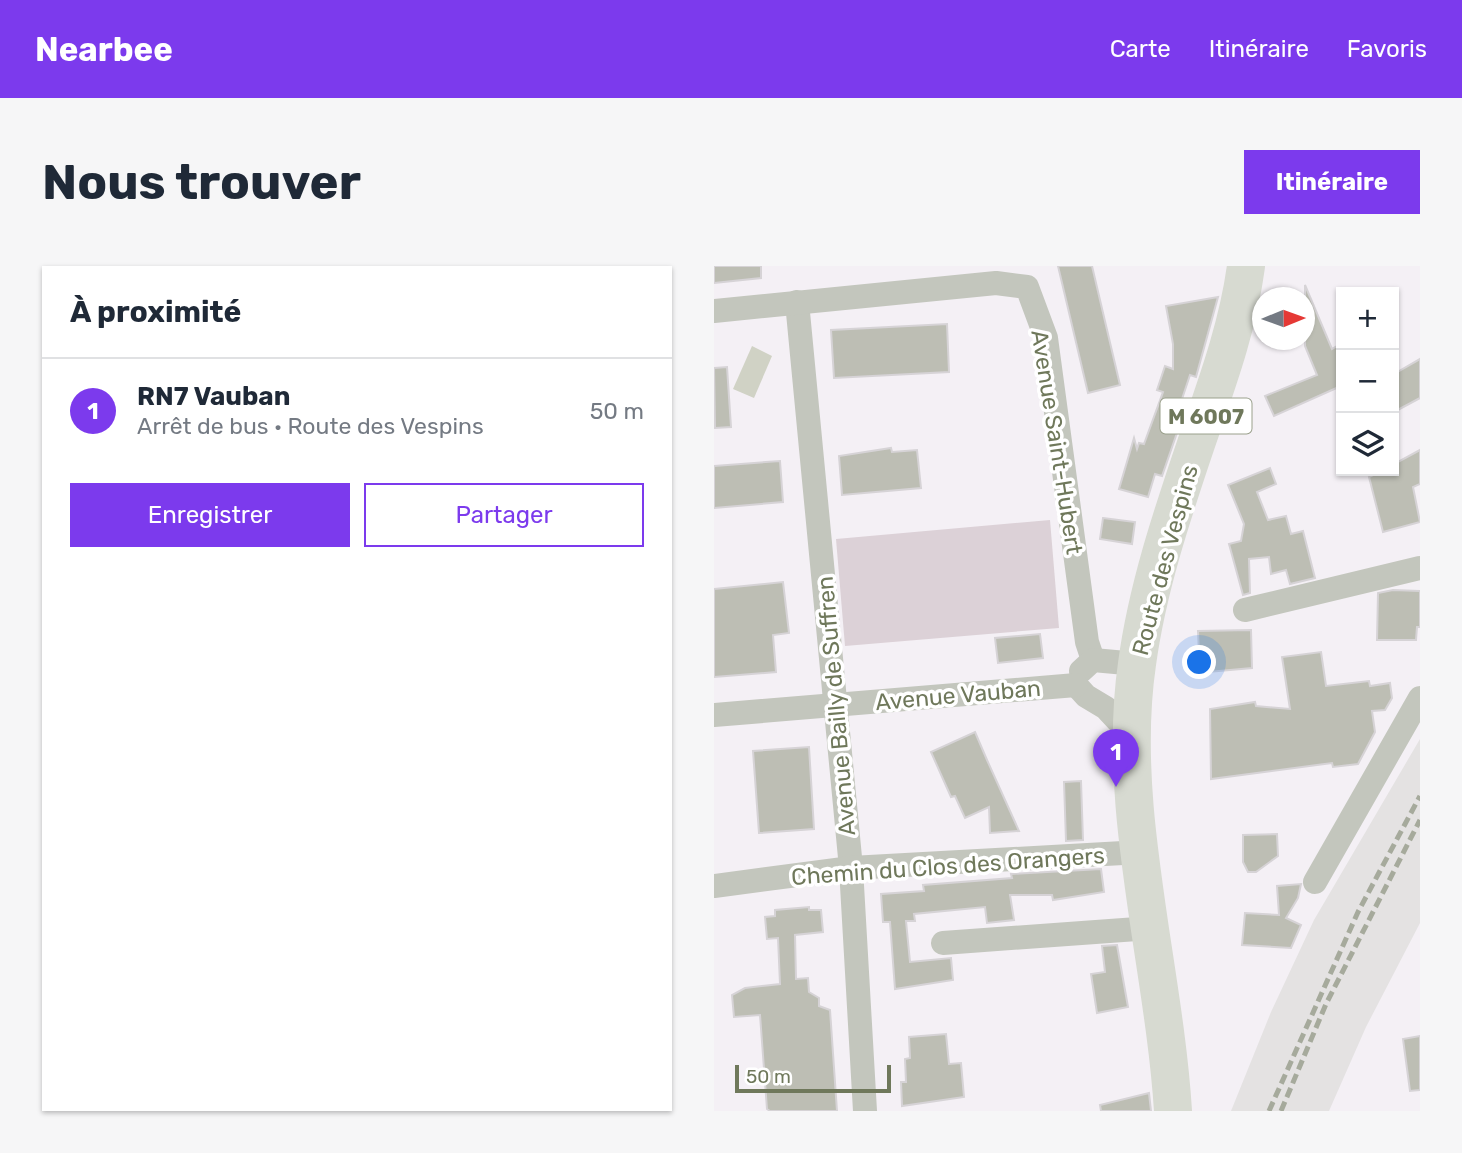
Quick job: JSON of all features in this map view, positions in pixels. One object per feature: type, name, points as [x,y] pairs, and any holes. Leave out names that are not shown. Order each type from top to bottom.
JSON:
[{"type":"main road","name":"Route des Vespins","points":[[1173,1111],[1141,852],[1132,736],[1123,687],[1222,368],[1237,315],[1246,266]]},
{"type":"street","name":"Avenue Saint-Hubert","points":[[714,311],[996,283],[1027,287],[1046,338],[1087,642],[1093,660]]},
{"type":"street","name":"Avenue Bailly de Suffren","points":[[797,302],[851,868],[865,1111]]},
{"type":"street","points":[[1245,610],[1420,568]]},
{"type":"street","points":[[1093,660],[1123,687],[1086,696],[1076,685],[1084,666],[1093,660]]},
{"type":"street","name":"Avenue Vauban","points":[[714,715],[1076,685]]},
{"type":"street","points":[[1315,882],[1420,698]]},
{"type":"street","name":"Chemin du Clos des Orangers","points":[[714,886],[851,868],[1141,852]]},
{"type":"street","points":[[943,943],[1152,928]]},
{"type":"shaded area","points":[[752,346],[772,356],[754,398],[733,389]]},
{"type":"shaded area","points":[[1050,520],[1059,628],[845,646],[836,539]]},
{"type":"shaded area","points":[[1420,739],[1420,923],[1366,1027],[1329,1111],[1231,1111],[1271,1012],[1314,920]]},
{"type":"building","points":[[714,266],[761,266],[761,278],[714,283]]},
{"type":"building","points":[[1058,266],[1092,266],[1120,385],[1088,393]]},
{"type":"building","points":[[1218,297],[1196,377],[1190,375],[1180,405],[1186,407],[1162,476],[1155,474],[1148,497],[1119,489],[1134,438],[1137,449],[1139,443],[1144,444],[1163,392],[1157,390],[1165,366],[1173,369],[1173,344],[1166,306]]},
{"type":"building","points":[[1315,309],[1332,349],[1336,347],[1336,388],[1274,416],[1265,396],[1317,375],[1307,350],[1315,350]]},
{"type":"building","points":[[947,324],[949,372],[834,378],[831,330]]},
{"type":"building","points":[[1420,359],[1420,398],[1399,409],[1399,371]]},
{"type":"building","points":[[727,367],[731,427],[715,428],[714,368]]},
{"type":"building","points":[[891,448],[892,452],[917,450],[921,488],[842,495],[839,456]]},
{"type":"building","points":[[1420,450],[1420,484],[1413,487],[1420,522],[1383,532],[1369,477],[1399,476],[1399,461]]},
{"type":"building","points":[[780,461],[783,502],[714,508],[714,466]]},
{"type":"building","points":[[1270,468],[1276,484],[1257,492],[1268,520],[1286,516],[1291,534],[1303,531],[1315,578],[1290,584],[1286,570],[1271,574],[1269,557],[1249,559],[1250,593],[1243,595],[1229,544],[1241,541],[1244,524],[1228,485]]},
{"type":"building","points":[[1103,518],[1135,522],[1132,544],[1100,539]]},
{"type":"building","points":[[783,582],[789,633],[773,635],[776,672],[714,677],[714,589]]},
{"type":"building","points":[[1393,590],[1420,591],[1420,627],[1417,627],[1416,640],[1377,640],[1378,593]]},
{"type":"building","points":[[1251,630],[1252,668],[1208,672],[1208,652],[1199,653],[1198,631]]},
{"type":"building","points":[[1040,634],[1043,658],[998,663],[995,638]]},
{"type":"building","points":[[1321,652],[1326,686],[1369,681],[1370,686],[1390,683],[1392,698],[1385,710],[1372,711],[1375,732],[1358,764],[1333,767],[1332,763],[1211,779],[1210,709],[1255,702],[1256,706],[1290,709],[1282,657]]},
{"type":"building","points":[[975,732],[1019,831],[990,833],[989,807],[965,818],[955,796],[951,797],[931,752]]},
{"type":"building","points":[[809,747],[814,829],[759,833],[753,751]]},
{"type":"building","points":[[1081,781],[1083,840],[1066,841],[1064,782]]},
{"type":"building","points":[[1277,834],[1278,856],[1256,872],[1248,872],[1243,862],[1243,835]]},
{"type":"building","points":[[1101,869],[1104,892],[1053,900],[1052,895],[1010,895],[1014,920],[987,923],[985,907],[914,914],[915,921],[906,921],[910,962],[951,958],[953,980],[895,989],[890,922],[883,922],[881,894],[924,891],[923,885],[1012,878],[1011,874]]},
{"type":"building","points":[[1301,884],[1298,898],[1286,918],[1301,925],[1291,948],[1242,945],[1245,913],[1279,915],[1277,886]]},
{"type":"building","points":[[809,907],[809,910],[821,910],[823,932],[795,935],[796,979],[808,978],[809,992],[819,998],[819,1006],[830,1010],[837,1111],[770,1111],[767,1109],[760,1015],[734,1017],[732,995],[745,988],[780,984],[778,938],[767,939],[765,917],[775,916],[775,910]]},
{"type":"building","points":[[1117,945],[1128,1007],[1097,1013],[1091,974],[1105,972],[1102,946]]},
{"type":"building","points":[[946,1034],[949,1064],[961,1063],[964,1097],[902,1106],[901,1082],[906,1082],[905,1059],[910,1058],[909,1037]]},
{"type":"building","points":[[1420,1036],[1420,1090],[1410,1091],[1403,1039]]},
{"type":"building","points":[[1149,1093],[1151,1111],[1101,1111],[1100,1105]]},
{"type":"railway","points":[[1269,1111],[1358,912],[1420,796]]},
{"type":"railway","points":[[1281,1111],[1326,1004],[1420,820]]},
{"type":"place","name":"RN7 Vauban","points":[[1116,787]]}]
